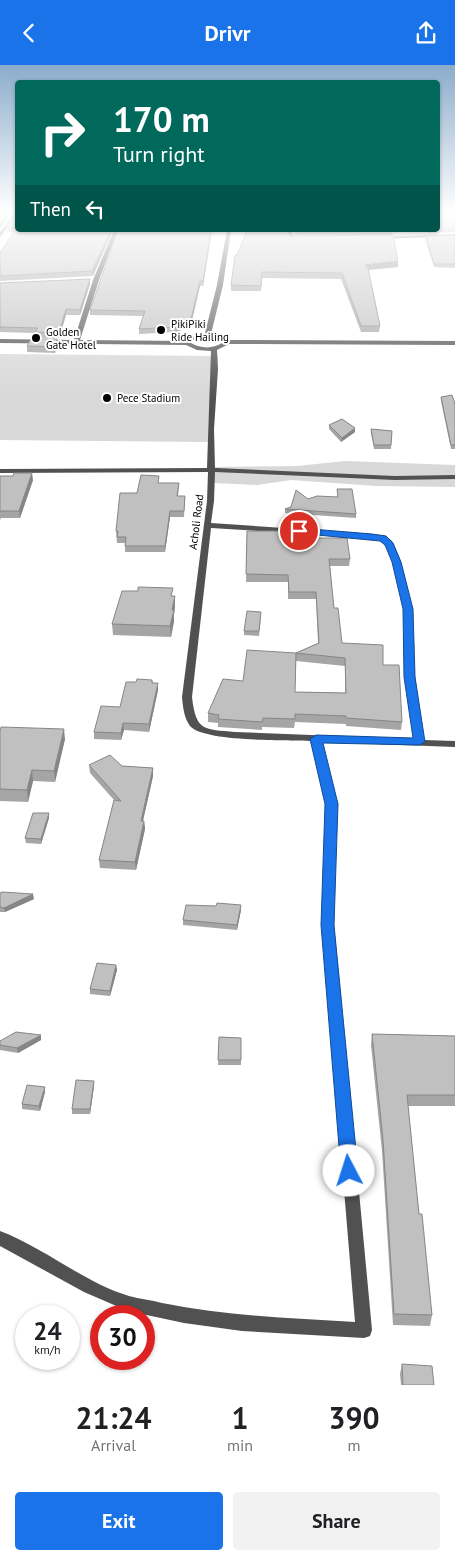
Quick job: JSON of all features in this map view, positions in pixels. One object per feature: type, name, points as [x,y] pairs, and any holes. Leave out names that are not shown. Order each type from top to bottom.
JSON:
[{"type":"street","points":[[76,341],[98,275]]},
{"type":"street","points":[[208,335],[222,275]]},
{"type":"street","points":[[87,281],[96,280]]},
{"type":"street","points":[[187,343],[193,337],[208,335],[221,337],[227,341],[455,343]]},
{"type":"street","points":[[0,341],[187,343],[198,349],[214,349],[222,347],[227,341]]},
{"type":"street","name":"Acholi Road","points":[[214,349],[211,507],[207,525],[187,697],[188,716],[192,725],[204,731],[235,735],[316,739]]},
{"type":"street","points":[[0,471],[211,470],[394,478],[455,477]]},
{"type":"street","points":[[207,525],[372,536],[383,538],[389,543],[397,562],[408,609],[410,677],[419,742]]},
{"type":"street","points":[[0,1238],[90,1287],[128,1303],[184,1315],[242,1323],[364,1331],[328,925],[331,804],[316,739],[455,743]]},
{"type":"shaded area","name":"Pece Stadium","points":[[0,354],[218,356],[208,442],[0,440]]},
{"type":"shaded area","points":[[345,461],[455,465],[455,487],[376,486],[291,480],[257,485],[213,483],[215,467],[297,466]]},
{"type":"building","points":[[0,275],[26,275],[0,276]]},
{"type":"building","points":[[102,275],[204,275],[203,281],[200,281],[192,315],[188,323],[175,327],[139,329],[145,311],[90,310]]},
{"type":"building","points":[[232,275],[262,275],[261,286],[231,285]]},
{"type":"building","points":[[343,275],[369,275],[380,326],[361,326]]},
{"type":"building","points":[[90,279],[80,310],[66,309],[59,333],[35,332],[38,328],[0,327],[0,283]]},
{"type":"building","points":[[31,339],[57,339],[54,347],[27,346]]},
{"type":"building","points":[[452,395],[455,404],[455,445],[451,445],[441,397]]},
{"type":"building","points":[[342,419],[355,428],[342,438],[329,425]]},
{"type":"building","points":[[371,429],[392,431],[391,445],[374,445]]},
{"type":"building","points":[[14,473],[32,473],[19,511],[0,511],[0,476],[13,476]]},
{"type":"building","points":[[141,475],[159,476],[158,483],[179,483],[177,496],[185,496],[184,511],[170,511],[165,546],[125,546],[126,537],[117,537],[120,493],[137,493]]},
{"type":"building","points":[[337,489],[352,489],[356,514],[285,509],[291,507],[296,490],[308,499],[317,496],[338,497]]},
{"type":"building","points":[[247,531],[282,531],[282,538],[347,538],[350,559],[329,559],[334,608],[338,608],[342,643],[383,645],[383,665],[399,665],[402,722],[346,718],[346,716],[295,714],[295,719],[263,718],[262,722],[218,719],[219,715],[208,713],[223,679],[243,681],[247,650],[296,653],[319,643],[316,592],[289,592],[288,575],[246,574]],"holes":[[[296,653],[345,658],[346,693],[295,692]]]},
{"type":"building","points":[[138,587],[173,588],[171,596],[175,596],[172,610],[174,610],[170,626],[112,624],[122,591],[138,591]]},
{"type":"building","points":[[247,611],[261,612],[259,631],[244,631]]},
{"type":"building","points":[[137,679],[152,680],[152,683],[158,683],[149,724],[123,723],[121,733],[94,732],[101,706],[120,707],[126,682],[136,682]]},
{"type":"building","points":[[1,727],[64,729],[54,771],[32,770],[27,790],[0,789]]},
{"type":"building","points":[[110,755],[122,766],[153,768],[141,821],[144,821],[135,862],[99,860],[114,800],[121,801],[89,765]]},
{"type":"building","points":[[33,813],[49,813],[41,839],[25,838]]},
{"type":"building","points":[[0,893],[33,894],[4,908],[0,907]]},
{"type":"building","points":[[217,903],[241,905],[237,925],[183,920],[186,905],[216,906]]},
{"type":"building","points":[[97,963],[116,965],[110,991],[90,989]]},
{"type":"building","points":[[16,1032],[41,1035],[17,1048],[0,1045],[0,1041]]},
{"type":"building","points":[[372,1034],[455,1036],[455,1095],[407,1095],[419,1214],[422,1214],[432,1315],[394,1314],[383,1140]]},
{"type":"building","points":[[219,1037],[241,1038],[241,1060],[218,1060]]},
{"type":"building","points":[[76,1080],[94,1081],[90,1109],[72,1109]]},
{"type":"building","points":[[27,1085],[45,1087],[39,1106],[22,1104]]},
{"type":"building","points":[[402,1364],[432,1366],[434,1385],[403,1385]]},
{"type":"place","name":"PikiPiki Ride Hailing","points":[[161,330]]},
{"type":"place","name":"Golden Gate Hotel","points":[[36,338]]},
{"type":"place","name":"Pece Stadium","points":[[107,398]]},
{"type":"route","points":[[299,531],[372,536],[383,538],[389,543],[397,562],[408,609],[410,677],[419,742],[316,739],[331,804],[332,835],[328,925],[349,1171]]}]
